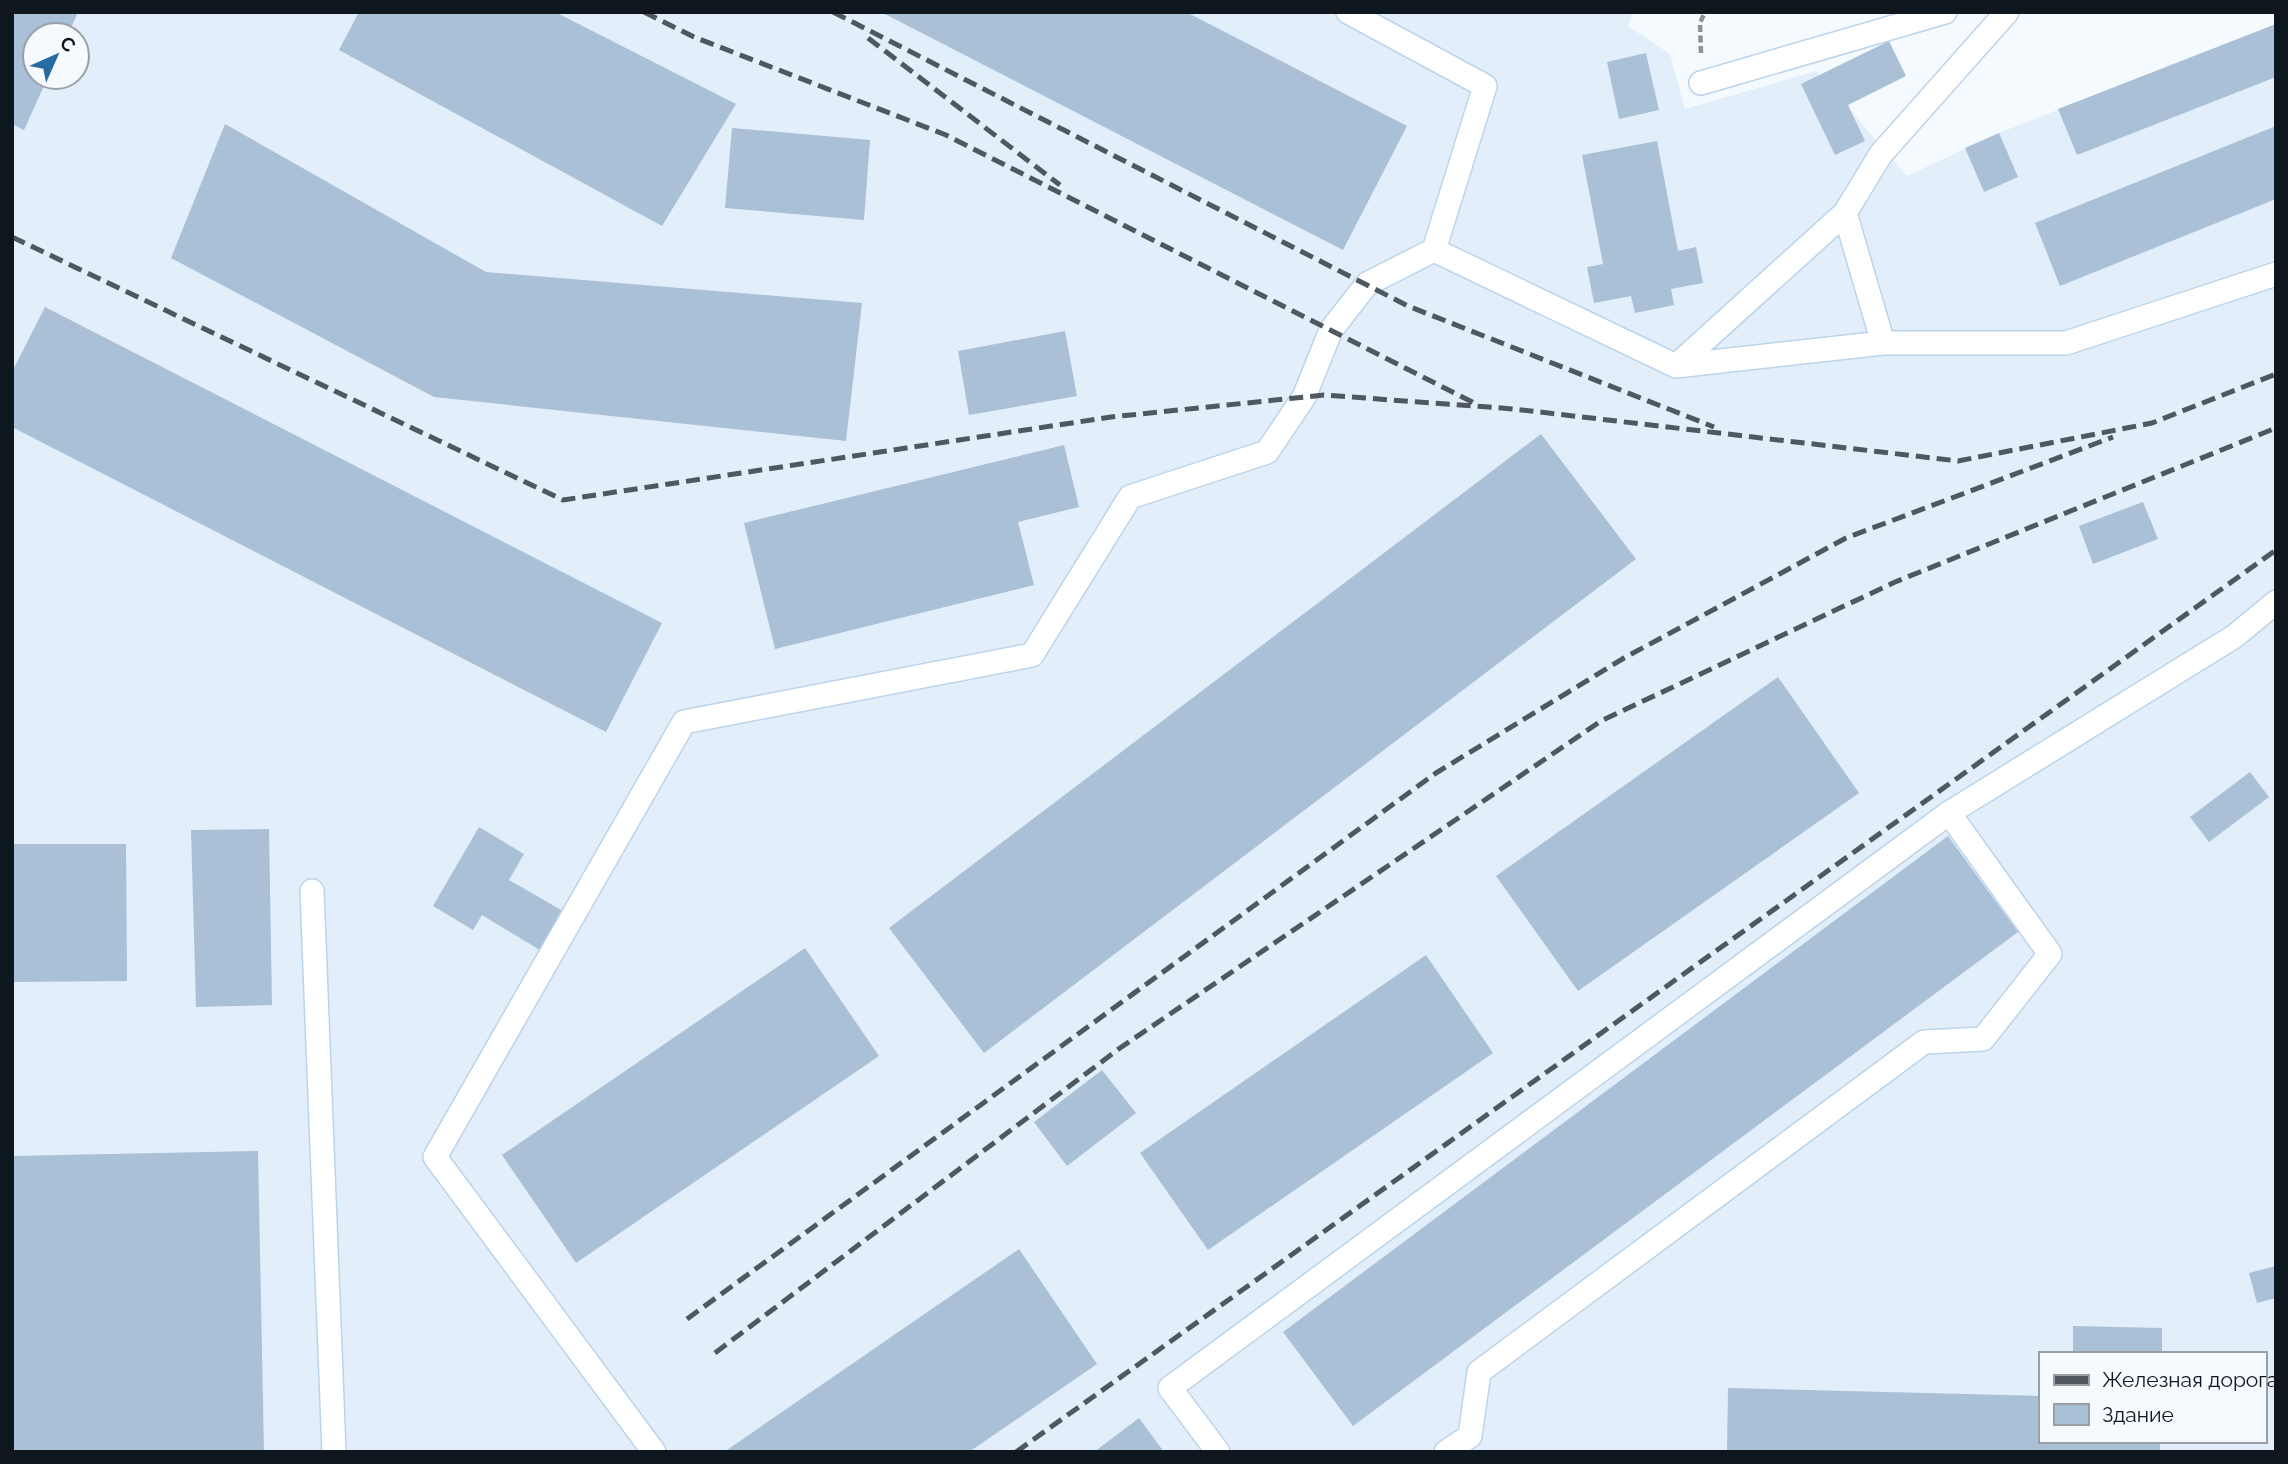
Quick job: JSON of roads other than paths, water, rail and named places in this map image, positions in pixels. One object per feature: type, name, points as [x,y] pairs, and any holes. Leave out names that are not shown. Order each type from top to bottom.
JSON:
[{"type":"lane","points":[[654,1452],[435,1157],[684,722],[1032,655],[1130,497],[1267,452],[1304,397],[1331,330],[1367,284],[1434,250],[1485,86],[1348,12]]},
{"type":"lane","points":[[1701,83],[1945,12]]},
{"type":"lane","points":[[1676,366],[1845,213],[1881,154],[2007,12]]},
{"type":"lane","points":[[1845,213],[1883,343]]},
{"type":"lane","points":[[1434,250],[1676,366],[1883,343],[2066,343],[2276,274]]},
{"type":"lane","points":[[1218,1452],[1170,1388],[1949,813],[2235,636],[2276,602]]},
{"type":"lane","points":[[1446,1452],[1469,1436],[1479,1372],[1924,1042],[1983,1039],[2042,965],[2050,954],[1949,813]]},
{"type":"lane","points":[[312,891],[334,1452]]},
{"type":"railway","points":[[644,12],[694,37],[946,135],[1476,404]]},
{"type":"railway","points":[[833,12],[1408,306],[1714,427]]},
{"type":"railway","points":[[868,38],[1060,185]]},
{"type":"railway","points":[[12,237],[563,500],[1111,417],[1324,395],[1514,409],[1958,461],[2152,423],[2276,374]]},
{"type":"railway","points":[[715,1353],[1120,1048],[1601,721],[1895,582],[2276,428]]},
{"type":"railway","points":[[687,1319],[1436,773],[1624,658],[1846,538],[2113,437]]},
{"type":"railway","points":[[1016,1452],[2276,550]]}]
